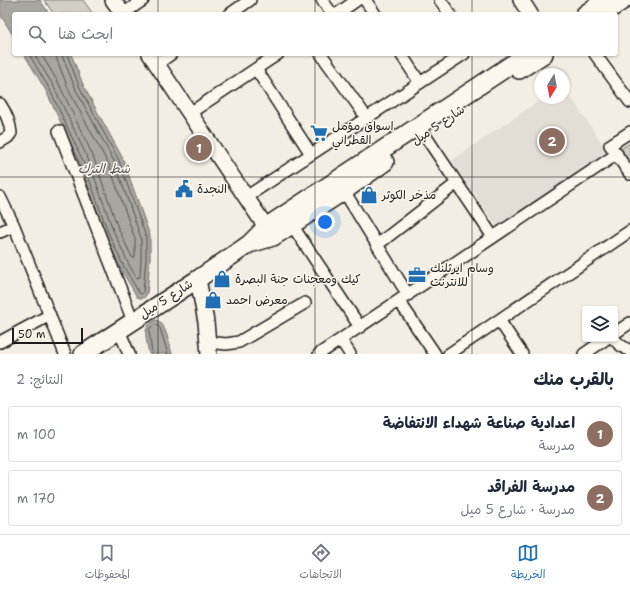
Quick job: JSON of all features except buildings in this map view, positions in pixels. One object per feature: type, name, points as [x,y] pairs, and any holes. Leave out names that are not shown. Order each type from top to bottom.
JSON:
[{"type":"main road","points":[[588,12],[605,0]]},
{"type":"main road","points":[[606,12],[624,0]]},
{"type":"main road","name":"شارع 5 ميل","points":[[83,354],[249,244],[270,232],[524,56]]},
{"type":"main road","name":"شارع 5 ميل","points":[[270,232],[292,225],[541,56]]},
{"type":"street","points":[[114,0],[122,12]]},
{"type":"street","points":[[126,12],[143,0]]},
{"type":"street","points":[[233,12],[250,0]]},
{"type":"street","points":[[322,0],[331,12]]},
{"type":"street","points":[[340,12],[357,0]]},
{"type":"street","points":[[365,0],[373,12]]},
{"type":"street","points":[[440,0],[449,12]]},
{"type":"street","points":[[164,56],[153,59],[270,232]]},
{"type":"street","points":[[190,113],[275,56]]},
{"type":"street","points":[[323,56],[367,118]]},
{"type":"street","points":[[402,56],[420,83]]},
{"type":"street","points":[[246,197],[461,56]]},
{"type":"street","points":[[596,56],[630,102]]},
{"type":"street","points":[[256,69],[311,154]]},
{"type":"street","points":[[0,104],[4,109],[11,126],[11,133],[8,138],[0,142]]},
{"type":"street","points":[[59,131],[126,326],[129,354]]},
{"type":"street","points":[[630,132],[610,145],[630,174]]},
{"type":"street","points":[[424,134],[493,237]]},
{"type":"street","points":[[320,354],[617,154]]},
{"type":"street","points":[[377,245],[457,183]]},
{"type":"street","points":[[344,191],[377,245],[403,298],[435,354]]},
{"type":"street","points":[[0,197],[14,226],[65,354]]},
{"type":"street","points":[[292,225],[360,327]]},
{"type":"street","points":[[0,232],[14,226]]},
{"type":"street","points":[[449,354],[630,231]]},
{"type":"street","points":[[198,279],[206,322],[208,348],[240,342],[306,302]]},
{"type":"street","points":[[0,342],[50,315]]},
{"type":"street","points":[[499,320],[522,354]]},
{"type":"street","points":[[618,331],[630,322]]},
{"type":"street","points":[[341,340],[350,354]]},
{"type":"street","points":[[584,354],[602,342]]},
{"type":"street","points":[[617,342],[630,350]]},
{"type":"shaded area","points":[[44,0],[83,0],[92,12],[53,12]]},
{"type":"shaded area","points":[[570,96],[608,152],[497,227],[451,161],[534,104],[570,104]]},
{"type":"shaded area","points":[[630,143],[630,167],[619,150]]},
{"type":"water","points":[[0,0],[40,0],[48,12],[12,12],[12,34],[0,14]]},
{"type":"water","name":"شط الترك","points":[[25,56],[72,56],[84,87],[123,159],[150,236],[150,259],[147,293],[143,298],[137,297],[121,269],[105,233],[80,163],[45,89]]},
{"type":"water","points":[[157,320],[165,330],[172,354],[149,354],[146,329],[148,325]]},
{"type":"place","name":"اسواق مؤمل القطراني","points":[[319,133]]},
{"type":"place","name":"مدرسة الفراقد","points":[[552,141]]},
{"type":"place","name":"اعدادية صناعة شهداء الانتفاضة","points":[[199,148]]},
{"type":"place","name":"النجدة","points":[[184,189]]},
{"type":"place","name":"مذخر الكوثر","points":[[369,195]]},
{"type":"place","name":"وسام ايرثلنك للانترنت","points":[[417,275]]},
{"type":"place","name":"كيك ومعجنات جنة البصرة","points":[[222,279]]},
{"type":"place","name":"معرض احمد","points":[[213,300]]}]
